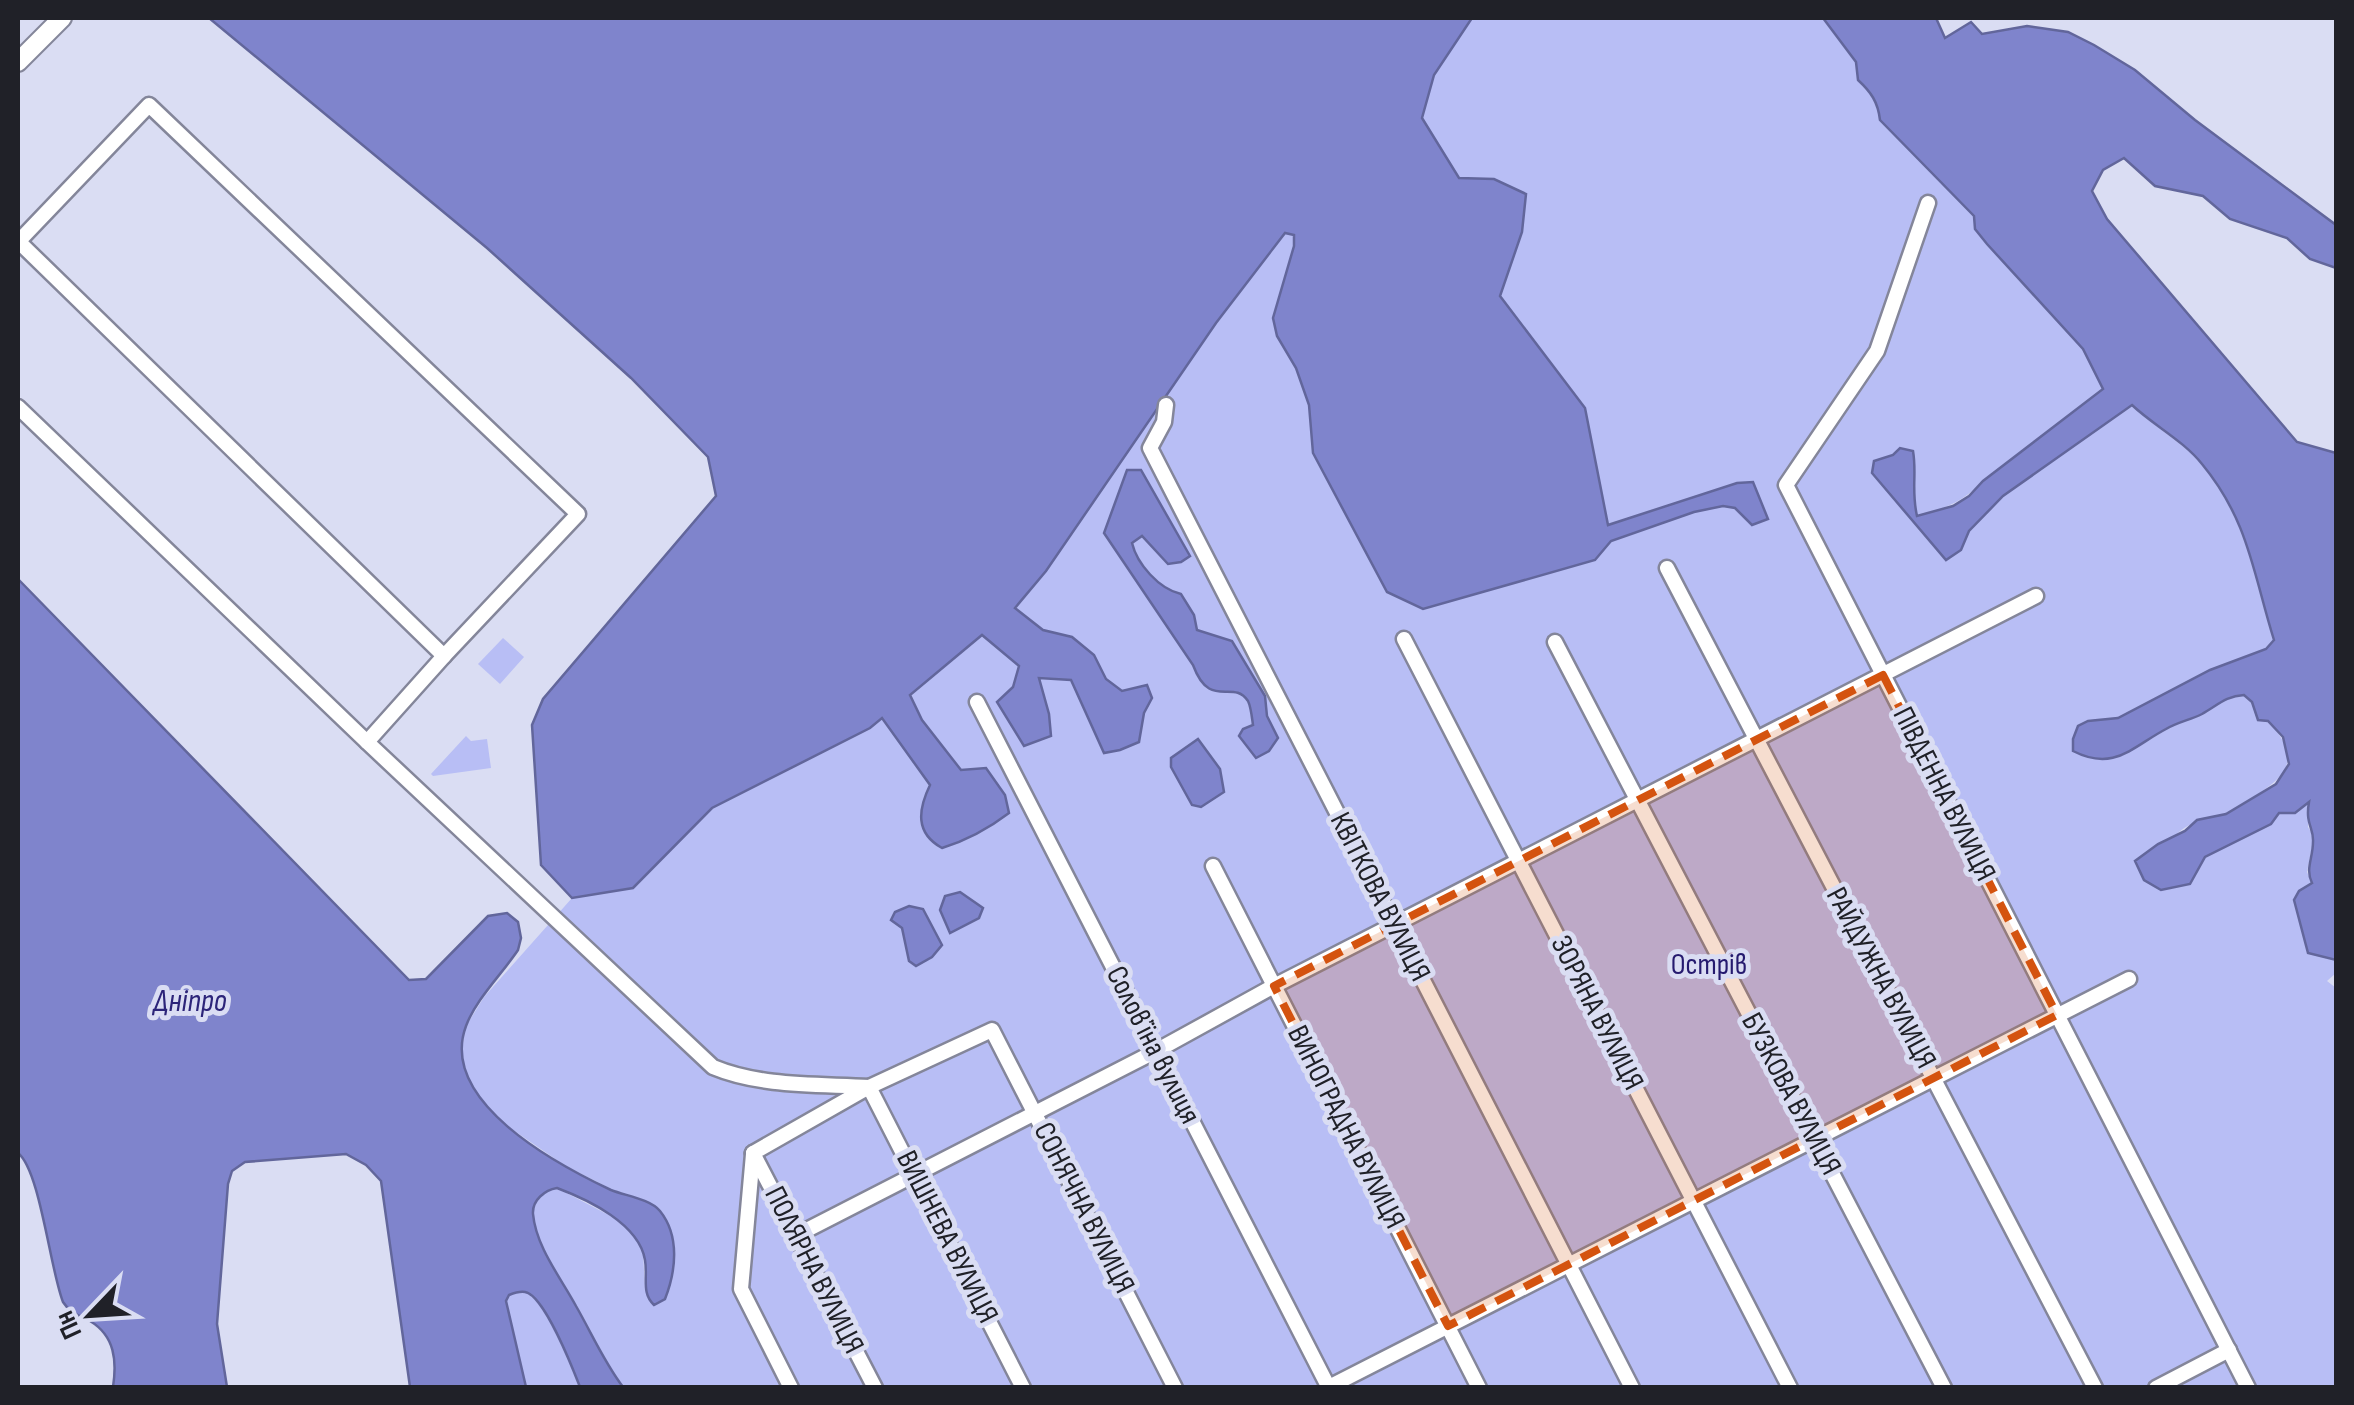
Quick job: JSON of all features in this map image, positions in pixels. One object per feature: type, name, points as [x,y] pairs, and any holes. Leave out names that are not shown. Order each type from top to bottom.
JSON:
[{"type":"street","points":[[18,62],[62,18]]},
{"type":"street","points":[[367,742],[578,514],[148,105],[18,242],[444,656]]},
{"type":"street","name":"ПІВДЕННА ВУЛИЦЯ","points":[[1928,203],[1877,351],[1786,485],[2248,1388]]},
{"type":"street","name":"КВІТКОВА ВУЛИЦЯ","points":[[1166,405],[1164,422],[1150,448],[1632,1388]]},
{"type":"street","points":[[18,408],[713,1067],[767,1080],[869,1087]]},
{"type":"street","name":"РАЙДУЖНА ВУЛИЦЯ","points":[[1667,568],[2095,1388]]},
{"type":"street","points":[[797,1235],[2036,596]]},
{"type":"street","name":"ЗОРЯНА ВУЛИЦЯ","points":[[1404,639],[1790,1388]]},
{"type":"street","name":"БУЗКОВА ВУЛИЦЯ","points":[[1555,642],[1944,1388]]},
{"type":"street","name":"Соловʼїна вулиця","points":[[978,702],[1328,1387]]},
{"type":"street","name":"ВИНОГРАДНА ВУЛИЦЯ","points":[[1214,866],[1479,1388]]},
{"type":"street","points":[[1328,1387],[2129,979]]},
{"type":"street","name":"СОНЯЧНА ВУЛИЦЯ","points":[[869,1087],[992,1030],[1175,1388]]},
{"type":"street","points":[[791,1388],[740,1280],[753,1153],[869,1087]]},
{"type":"street","name":"ВИШНЕВА ВУЛИЦЯ","points":[[869,1087],[1023,1388]]},
{"type":"street","name":"ПОЛЯРНА ВУЛИЦЯ","points":[[753,1153],[875,1388]]},
{"type":"street","points":[[2156,1388],[2229,1350]]},
{"type":"highlighted area","points":[[1883,675],[2057,1015],[1448,1326],[1274,986]]},
{"type":"green space","name":"Острів","points":[[1472,18],[1823,18],[1856,62],[1858,80],[1873,98],[1880,120],[1975,216],[1987,244],[2083,349],[2103,389],[1967,495],[1910,519],[1934,547],[1961,550],[1969,531],[2003,496],[2132,404],[2216,479],[2239,522],[2274,640],[2266,649],[2210,670],[2118,718],[2088,721],[2123,755],[2227,697],[2244,695],[2252,702],[2258,720],[2268,721],[2285,746],[2286,766],[2274,782],[2234,810],[2191,824],[2174,837],[2161,890],[2174,886],[2205,857],[2270,824],[2278,813],[2309,801],[2308,827],[2314,837],[2307,872],[2312,883],[2299,891],[2308,953],[2336,960],[2336,973],[2327,981],[2336,988],[2336,1387],[623,1387],[610,1368],[544,1250],[535,1226],[535,1204],[544,1193],[557,1188],[624,1223],[643,1250],[645,1291],[665,1299],[674,1269],[666,1220],[652,1204],[564,1165],[497,1119],[471,1086],[461,1054],[466,1026],[484,997],[572,898],[633,888],[712,808],[870,728],[1015,608],[1046,571],[1216,323],[1285,233],[1294,235],[1294,246],[1273,318],[1277,336],[1296,368],[1309,405],[1314,453],[1611,541],[1585,408],[1500,296],[1522,232],[1494,180],[1459,178],[1422,118],[1434,75]]},
{"type":"green space","points":[[503,638],[524,657],[500,684],[478,664]]},
{"type":"green space","points":[[466,736],[471,741],[487,739],[491,768],[433,776],[431,774]]},
{"type":"green space","points":[[523,1291],[549,1319],[580,1387],[526,1387],[506,1301],[509,1295]]},
{"type":"water","points":[[209,18],[1472,18],[1434,75],[1422,118],[1459,178],[1494,179],[1526,194],[1522,232],[1500,296],[1585,408],[1608,525],[1737,483],[1753,482],[1768,519],[1752,525],[1735,508],[1723,506],[1694,512],[1611,541],[1595,560],[1423,609],[1387,592],[1313,453],[1309,405],[1296,368],[1277,336],[1273,318],[1294,246],[1294,235],[1285,233],[1216,323],[1046,571],[1015,608],[1043,630],[1072,637],[1094,655],[1106,679],[1122,691],[1147,685],[1152,698],[1144,713],[1139,742],[1104,753],[1071,680],[1039,678],[1051,736],[1024,746],[997,702],[1013,687],[1019,666],[982,635],[910,695],[922,720],[961,770],[986,768],[1005,795],[1009,813],[993,824],[942,848],[933,842],[921,820],[930,785],[882,718],[870,728],[712,808],[633,888],[572,898],[541,865],[532,725],[543,699],[716,496],[708,457],[631,378],[487,248]]},
{"type":"water","points":[[1823,18],[1936,18],[1945,38],[1971,22],[1982,34],[2027,26],[2068,32],[2135,70],[2336,225],[2336,268],[2310,259],[2287,238],[2230,219],[2203,196],[2155,186],[2124,158],[2103,170],[2092,191],[2107,219],[2297,442],[2336,453],[2336,960],[2308,953],[2294,900],[2299,891],[2312,883],[2309,802],[2295,813],[2279,813],[2271,824],[2205,857],[2190,884],[2161,890],[2144,880],[2135,861],[2197,820],[2226,814],[2276,784],[2289,764],[2283,737],[2268,721],[2258,720],[2252,702],[2244,695],[2227,699],[2170,727],[2122,755],[2100,759],[2073,751],[2078,726],[2118,718],[2210,670],[2266,649],[2274,640],[2240,527],[2218,485],[2195,456],[2132,405],[2003,496],[1969,531],[1961,550],[1946,560],[1872,473],[1874,461],[1893,455],[1900,448],[1913,451],[1917,516],[1953,506],[2103,389],[2083,349],[1987,244],[1975,229],[1974,216],[1880,120],[1873,98],[1858,80],[1856,62]]},
{"type":"water","points":[[1127,470],[1141,470],[1190,556],[1168,564],[1142,536],[1132,543],[1139,559],[1157,581],[1181,594],[1194,615],[1197,630],[1232,641],[1265,696],[1267,716],[1278,738],[1269,751],[1256,758],[1239,736],[1243,729],[1253,725],[1248,701],[1235,692],[1214,691],[1200,679],[1104,533]]},
{"type":"water","name":"Дніпро","points":[[18,579],[409,980],[426,979],[488,916],[507,913],[518,922],[518,950],[470,1016],[462,1054],[469,1080],[507,1126],[588,1179],[650,1204],[660,1211],[671,1231],[672,1277],[665,1299],[654,1305],[646,1290],[641,1247],[611,1215],[557,1188],[540,1196],[533,1209],[544,1250],[623,1387],[580,1387],[541,1306],[533,1296],[517,1292],[506,1301],[526,1387],[410,1387],[381,1181],[366,1165],[346,1154],[245,1162],[232,1171],[217,1324],[227,1387],[113,1387],[114,1359],[105,1334],[63,1302],[32,1179],[18,1153]]},
{"type":"water","points":[[1198,739],[1220,769],[1224,792],[1201,807],[1192,805],[1171,767],[1171,758]]},
{"type":"water","points":[[960,892],[983,908],[979,918],[950,933],[940,910],[945,896]]},
{"type":"water","points":[[909,906],[923,909],[942,945],[932,957],[916,966],[909,961],[902,928],[891,920],[895,912]]}]
